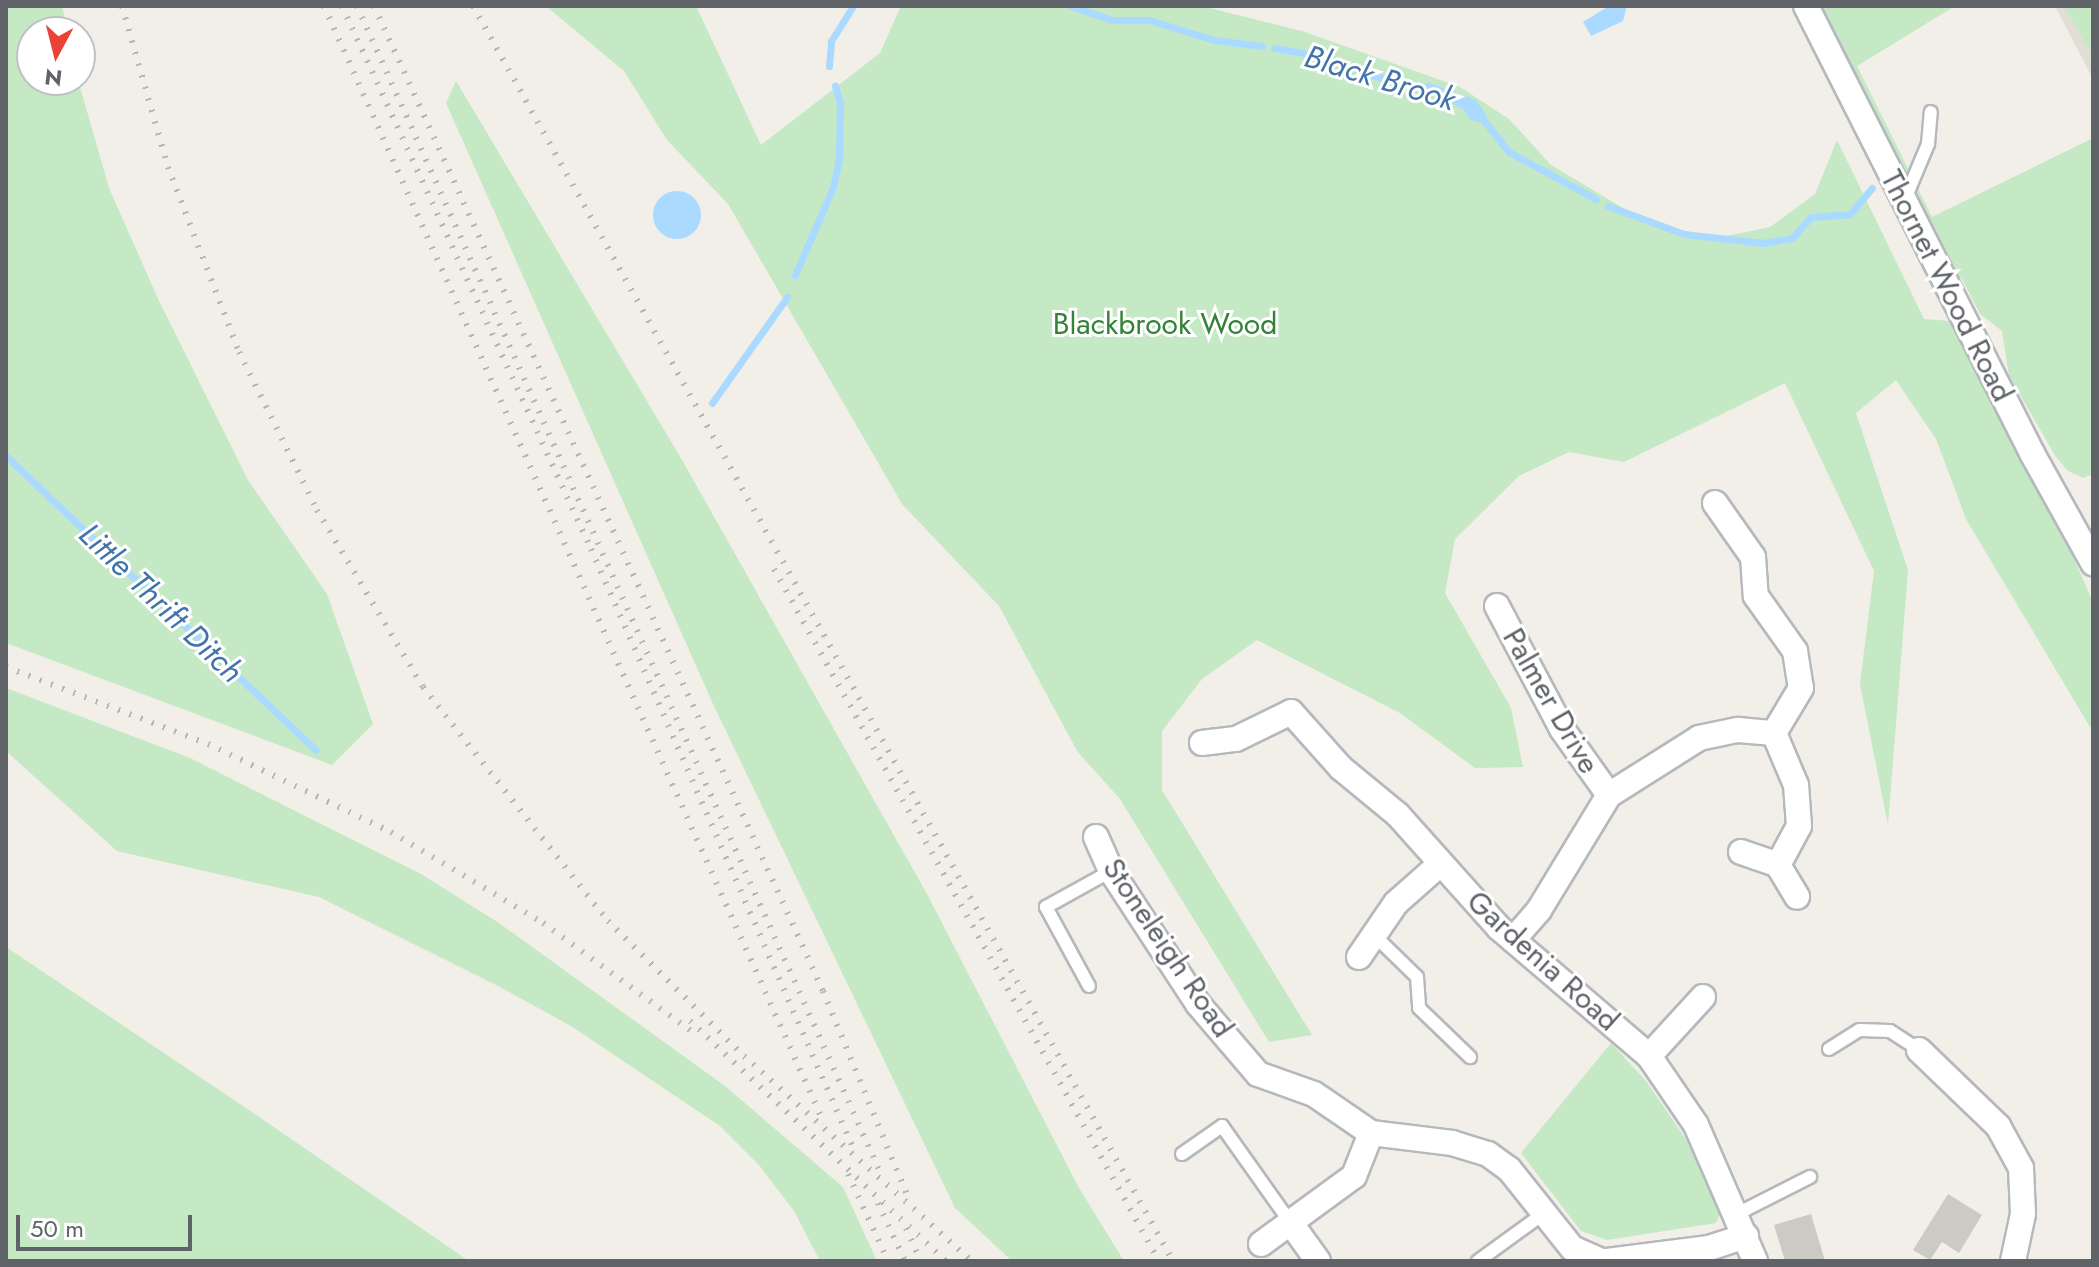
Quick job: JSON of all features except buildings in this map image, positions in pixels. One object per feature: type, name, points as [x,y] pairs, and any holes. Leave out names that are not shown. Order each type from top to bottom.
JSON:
[{"type":"street","name":"Thornet Wood Road","points":[[1806,6],[1904,202],[2092,555]]},
{"type":"street","points":[[1715,503],[1753,557],[1756,596],[1795,651],[1801,688],[1774,733]]},
{"type":"street","name":"Palmer Drive","points":[[1497,606],[1562,729],[1609,795]]},
{"type":"street","name":"Gardenia Road","points":[[1202,743],[1236,739],[1291,712],[1341,768],[1398,815],[1439,865],[1513,940],[1649,1056],[1696,1125],[1755,1261]]},
{"type":"street","points":[[1513,940],[1539,910],[1609,795],[1699,738],[1738,730],[1774,733]]},
{"type":"street","points":[[1774,733],[1796,785],[1799,826],[1778,865]]},
{"type":"street","name":"Stoneleigh Road","points":[[1096,837],[1111,871],[1198,1004],[1258,1074],[1306,1090],[1371,1133],[1452,1143],[1501,1162],[1544,1213]]},
{"type":"street","points":[[1741,852],[1778,865],[1797,897]]},
{"type":"street","points":[[1359,957],[1376,937],[1396,903],[1439,865]]},
{"type":"street","points":[[1649,1056],[1703,997]]},
{"type":"street","points":[[1919,1050],[1998,1126],[2021,1168],[2023,1214],[2013,1261]]},
{"type":"street","points":[[1261,1244],[1354,1176],[1371,1133]]},
{"type":"street","points":[[1544,1213],[1593,1260],[1709,1248],[1741,1225]]},
{"type":"street","points":[[1290,1222],[1318,1261]]},
{"type":"lane","points":[[1904,202],[1928,144],[1931,112]]},
{"type":"lane","points":[[1089,986],[1046,907],[1111,871]]},
{"type":"lane","points":[[1376,937],[1417,977],[1419,1008],[1470,1057]]},
{"type":"lane","points":[[1829,1049],[1860,1030],[1890,1031],[1919,1050]]},
{"type":"lane","points":[[1182,1154],[1222,1126],[1290,1222]]},
{"type":"lane","points":[[1741,1225],[1810,1177]]},
{"type":"lane","points":[[1478,1261],[1544,1213]]},
{"type":"shaded area","points":[[2055,6],[2093,6],[2093,79]]},
{"type":"green space","points":[[6,6],[62,6],[64,16],[16,16],[16,96],[83,96],[109,188],[159,301],[248,480],[327,594],[373,724],[332,765],[6,643]]},
{"type":"green space","name":"Blackbrook Wood","points":[[546,6],[696,6],[761,145],[880,53],[901,6],[1202,6],[1302,31],[1460,87],[1509,119],[1551,165],[1628,211],[1708,240],[1770,227],[1815,194],[1837,140],[1924,319],[1950,321],[2060,528],[2093,602],[2093,732],[1966,519],[1936,439],[1896,380],[1856,413],[1908,570],[1888,825],[1860,684],[1874,571],[1785,383],[1624,462],[1569,452],[1519,476],[1455,539],[1445,593],[1511,708],[1523,767],[1475,768],[1400,713],[1257,640],[1202,679],[1162,731],[1162,790],[1312,1035],[1269,1042],[1120,799],[1077,751],[999,606],[902,504],[728,204],[667,140],[624,71]]},
{"type":"green space","points":[[1795,6],[1955,6],[1857,66],[1932,217],[2093,138],[2093,474],[2083,478],[2068,471],[2056,457],[2009,376],[2002,331],[1980,314],[1961,277],[1940,291]]},
{"type":"green space","points":[[2064,6],[2093,6],[2093,56]]},
{"type":"green space","points":[[456,81],[682,460],[927,894],[1079,1188],[1124,1261],[1012,1261],[955,1208],[713,704],[446,103]]},
{"type":"green space","points":[[6,688],[190,758],[421,874],[499,923],[725,1086],[843,1187],[877,1261],[820,1261],[794,1211],[759,1165],[720,1126],[571,1026],[502,988],[319,897],[117,851],[6,751]]},
{"type":"green space","points":[[6,947],[249,1110],[469,1261],[6,1261]]},
{"type":"green space","points":[[1611,1043],[1646,1081],[1690,1145],[1721,1212],[1716,1223],[1607,1240],[1581,1231],[1521,1153]]},
{"type":"water","points":[[1609,6],[1627,6],[1623,21],[1591,36],[1583,22]]},
{"type":"water","points":[[1427,82],[1476,100],[1487,116],[1480,122],[1470,120],[1463,109],[1430,92]]},
{"type":"water","points":[[677,191],[694,198],[701,215],[694,232],[677,239],[660,232],[653,215],[660,198]]},
{"type":"waterway","name":"Black Brook","points":[[829,66],[831,41],[853,6]]},
{"type":"waterway","name":"Black Brook","points":[[1071,6],[1112,20],[1149,20],[1214,40],[1262,46]]},
{"type":"waterway","name":"Black Brook","points":[[1274,48],[1328,57],[1369,75],[1436,89]]},
{"type":"waterway","name":"Black Brook","points":[[795,275],[833,187],[839,158],[840,103],[835,86]]},
{"type":"waterway","name":"Black Brook","points":[[1478,113],[1509,152],[1596,199]]},
{"type":"waterway","name":"Black Brook","points":[[1608,206],[1684,234],[1763,243],[1792,238],[1811,217],[1850,214],[1872,188]]},
{"type":"waterway","name":"Black Brook","points":[[712,403],[787,297]]},
{"type":"waterway","name":"Little Thrift Ditch","points":[[6,456],[316,750]]},
{"type":"railway","points":[[122,6],[168,167],[239,352],[317,510],[423,687],[608,921],[744,1056],[972,1261]]},
{"type":"railway","points":[[324,6],[824,1123]]},
{"type":"railway","points":[[342,6],[591,549],[855,1152]]},
{"type":"railway","points":[[357,6],[881,1174]]},
{"type":"railway","points":[[374,6],[823,991],[909,1200]]},
{"type":"railway","points":[[473,6],[1173,1261]]},
{"type":"railway","points":[[774,569],[1159,1261]]},
{"type":"railway","points":[[6,667],[208,744],[391,832],[543,923],[695,1034]]},
{"type":"railway","points":[[690,1021],[946,1261]]},
{"type":"railway","points":[[848,1174],[888,1261]]},
{"type":"railway","points":[[878,1203],[905,1261]]},
{"type":"railway","points":[[906,1228],[921,1261]]}]
